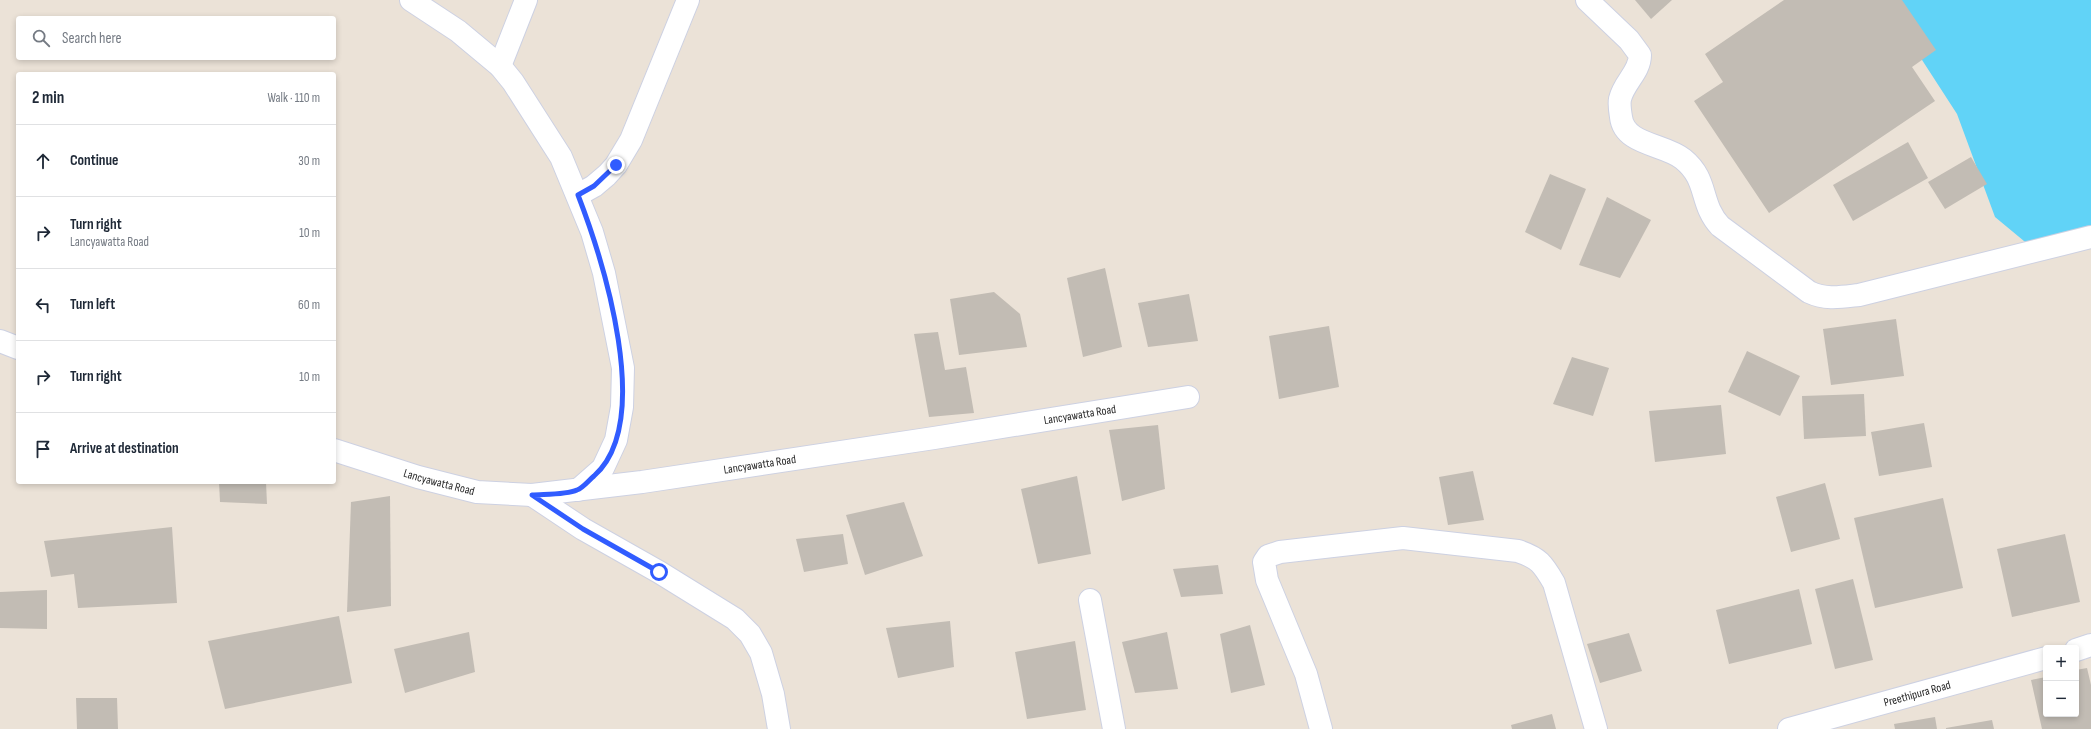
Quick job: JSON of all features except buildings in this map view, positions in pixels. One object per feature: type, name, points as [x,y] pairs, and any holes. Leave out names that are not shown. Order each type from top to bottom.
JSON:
[{"type":"street","points":[[411,0],[458,31],[500,66],[530,106],[561,157],[592,232],[604,272],[623,368],[622,408],[616,440],[603,468],[578,490]]},
{"type":"street","points":[[500,66],[526,0]]},
{"type":"street","points":[[578,195],[594,186],[607,175],[616,165],[631,140],[688,0]]},
{"type":"street","points":[[1587,0],[1629,40],[1640,55],[1638,66],[1620,99],[1621,119],[1625,130],[1634,138],[1662,147],[1682,158],[1695,170],[1702,184],[1710,214],[1720,226],[1809,292],[1818,296],[1829,298],[1859,295],[2091,237]]},
{"type":"street","points":[[0,341],[16,347]]},
{"type":"street","name":"Lancyawatta Road","points":[[336,451],[418,477],[477,492],[532,495],[578,490],[918,441],[1188,397]]},
{"type":"street","points":[[532,495],[583,529],[659,572],[735,619],[750,634],[761,653],[773,694],[778,729]]},
{"type":"street","points":[[1321,729],[1306,674],[1268,580],[1264,562],[1268,556],[1280,552],[1403,538],[1518,551],[1534,557],[1544,565],[1554,583],[1596,729]]},
{"type":"street","points":[[1090,600],[1114,729]]},
{"type":"street","points":[[2079,649],[2091,646]]},
{"type":"street","name":"Preethipura Road","points":[[1789,729],[2043,659]]},
{"type":"water","points":[[1887,0],[2091,0],[2091,235],[2030,246],[1995,217],[1957,114],[1891,12]]},
{"type":"route","points":[[616,165],[594,186],[578,195],[592,232],[604,272],[623,368],[622,408],[616,440],[603,468],[578,490],[532,495],[583,529],[659,572]]}]
